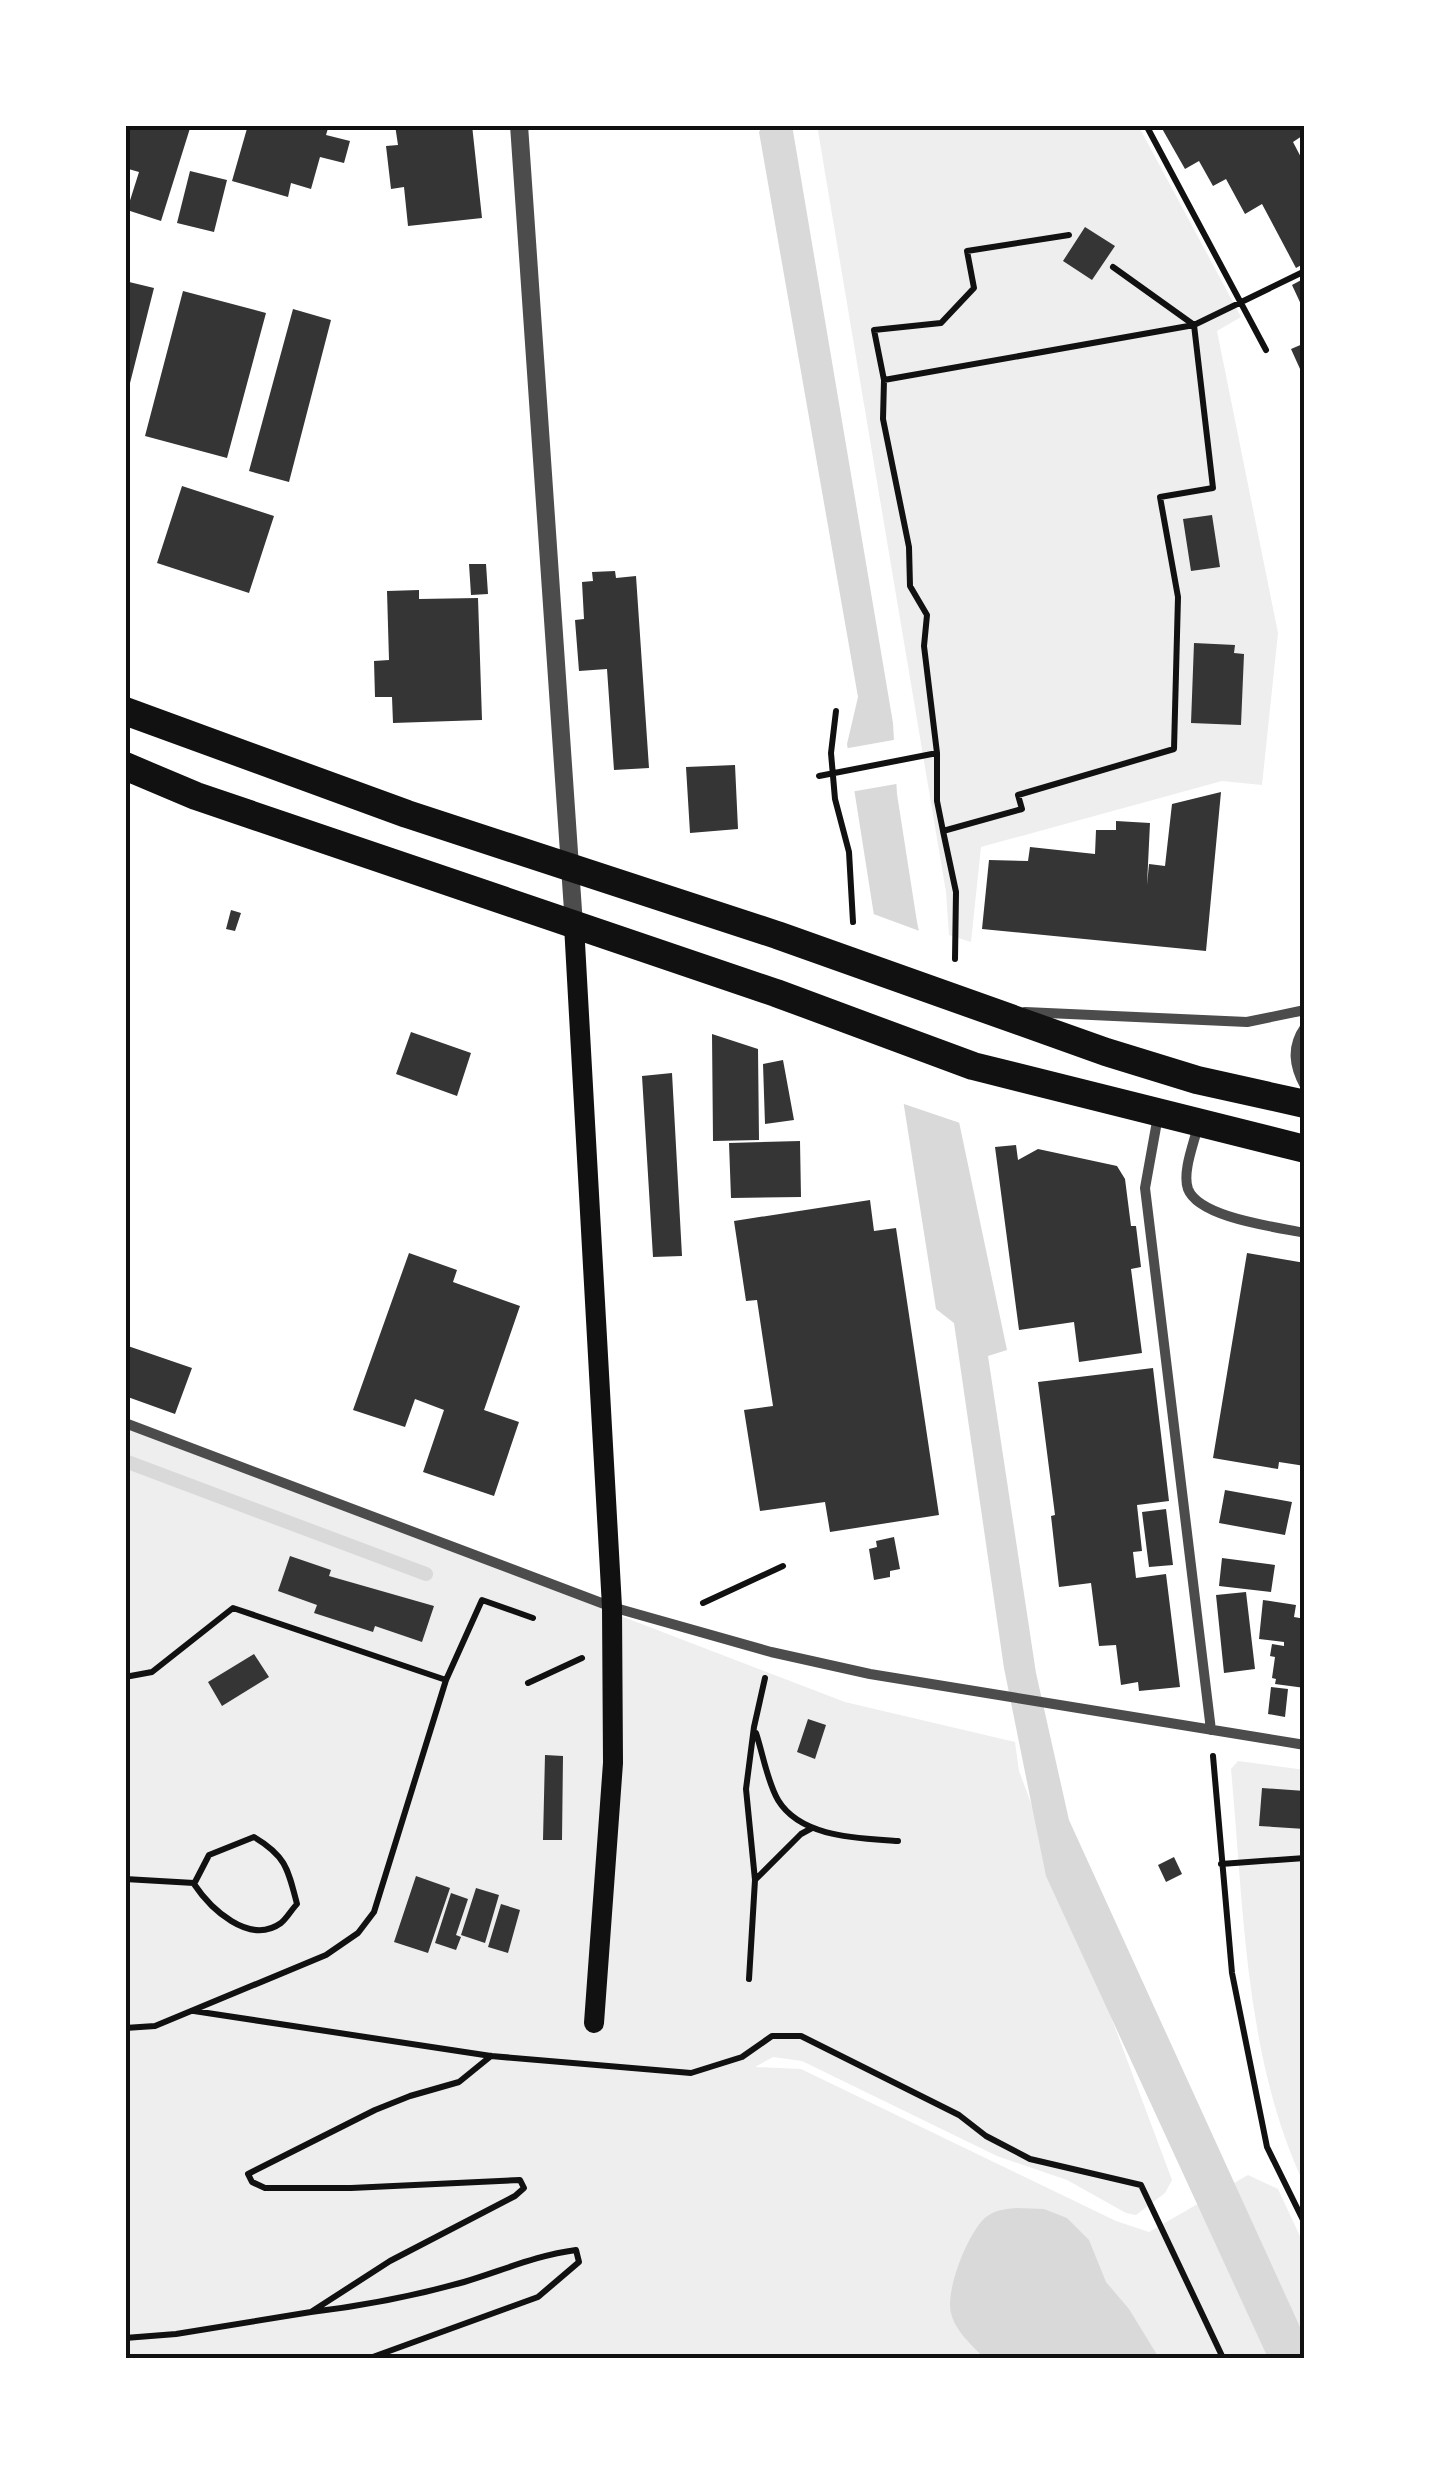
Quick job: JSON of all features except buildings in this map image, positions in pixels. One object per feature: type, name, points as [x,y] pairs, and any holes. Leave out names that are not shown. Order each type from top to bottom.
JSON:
[{"type":"highway","points":[[125,711],[572,870],[776,934],[1106,1052],[1197,1080],[1305,1104]]},
{"type":"highway","points":[[125,766],[196,796],[776,992],[973,1066],[1305,1149]]},
{"type":"main road","points":[[574,926],[612,1607],[612,1763],[594,2023]]},
{"type":"street","points":[[519,125],[574,926]]},
{"type":"street","points":[[980,1007],[1247,1022],[1305,1010]]},
{"type":"street","points":[[1305,1027],[1297,1038],[1295,1067],[1305,1086]]},
{"type":"street","points":[[1158,1114],[1146,1188],[1211,1730]]},
{"type":"street","points":[[1198,1125],[1187,1177],[1188,1189],[1198,1202],[1223,1215],[1305,1234]]},
{"type":"street","points":[[125,1423],[612,1607],[771,1652],[948,1687],[1305,1745]]},
{"type":"path","points":[[1146,125],[1244,302],[1266,350]]},
{"type":"path","points":[[955,960],[956,892],[935,775],[938,753],[924,646],[926,615],[910,586],[909,547],[883,418],[884,380],[874,330],[941,323],[974,288],[967,251],[1069,235]]},
{"type":"path","points":[[943,831],[1022,810],[1018,795],[1174,749],[1178,597],[1160,496],[1213,488],[1194,326],[1113,267]]},
{"type":"path","points":[[884,380],[1194,326],[1305,271]]},
{"type":"path","points":[[836,711],[835,799],[849,852],[853,922]]},
{"type":"path","points":[[819,776],[938,753]]},
{"type":"path","points":[[125,2028],[155,2026],[194,2011],[326,1956],[358,1933],[374,1912],[446,1680],[482,1600],[533,1618]]},
{"type":"path","points":[[125,1678],[152,1672],[232,1608],[446,1680]]},
{"type":"path","points":[[749,1978],[755,1880],[746,1789],[754,1727],[771,1652]]},
{"type":"path","points":[[754,1727],[777,1798],[790,1815],[812,1828],[898,1841]]},
{"type":"path","points":[[1211,1730],[1232,1973],[1267,2146],[1305,2224]]},
{"type":"path","points":[[755,1880],[800,1834],[812,1828]]},
{"type":"path","points":[[254,1837],[278,1852],[289,1872],[297,1904],[280,1924],[257,1929],[234,1924],[208,1904],[194,1884],[209,1854],[254,1837]]},
{"type":"path","points":[[1221,1864],[1305,1858]]},
{"type":"path","points":[[125,1878],[194,1884]]},
{"type":"path","points":[[194,2011],[492,2056],[690,2072],[742,2057],[772,2036],[801,2036],[959,2115],[986,2136],[1030,2159],[1141,2185],[1224,2358]]},
{"type":"path","points":[[311,2312],[390,2261],[524,2188],[520,2180],[265,2188],[252,2182],[248,2174],[375,2110],[459,2082],[492,2056]]},
{"type":"path","points":[[125,2338],[361,2306],[460,2283],[551,2253],[576,2250],[579,2262],[538,2296],[370,2358]]},
{"type":"shaded area","points":[[763,125],[792,125],[893,723],[897,794],[917,922],[1007,1350],[988,1356],[1036,1673],[1069,1820],[1305,2338],[1305,2358],[1268,2358],[1046,1876],[1004,1668],[954,1323],[936,1309],[847,744],[858,697],[759,132]]},
{"type":"shaded area","points":[[817,125],[1138,125],[1241,317],[1217,331],[1278,633],[1262,785],[1222,781],[981,847],[971,942],[949,935],[946,892]]},
{"type":"shaded area","points":[[125,1426],[845,1702],[1015,1742],[1019,1771],[1172,2180],[1165,2193],[1136,2215],[1126,2213],[1067,2180],[997,2156],[802,2061],[773,2057],[755,2067],[801,2069],[1116,2221],[1149,2232],[1248,2175],[1278,2189],[1305,2247],[1305,2358],[125,2358]]},
{"type":"shaded area","points":[[1238,1761],[1305,1770],[1305,2186],[1285,2137],[1258,2034],[1244,1928],[1231,1769]]},
{"type":"shaded area","points":[[1016,2208],[1044,2209],[1067,2218],[1089,2240],[1106,2282],[1129,2309],[1159,2358],[984,2358],[969,2343],[951,2313],[951,2291],[960,2262],[972,2235],[986,2217]]},
{"type":"pier","points":[[899,739],[902,783],[850,792],[843,749]]},
{"type":"pier","points":[[868,912],[925,933],[963,1124],[898,1102]]},
{"type":"waterway","points":[[125,1461],[426,1574]]}]
